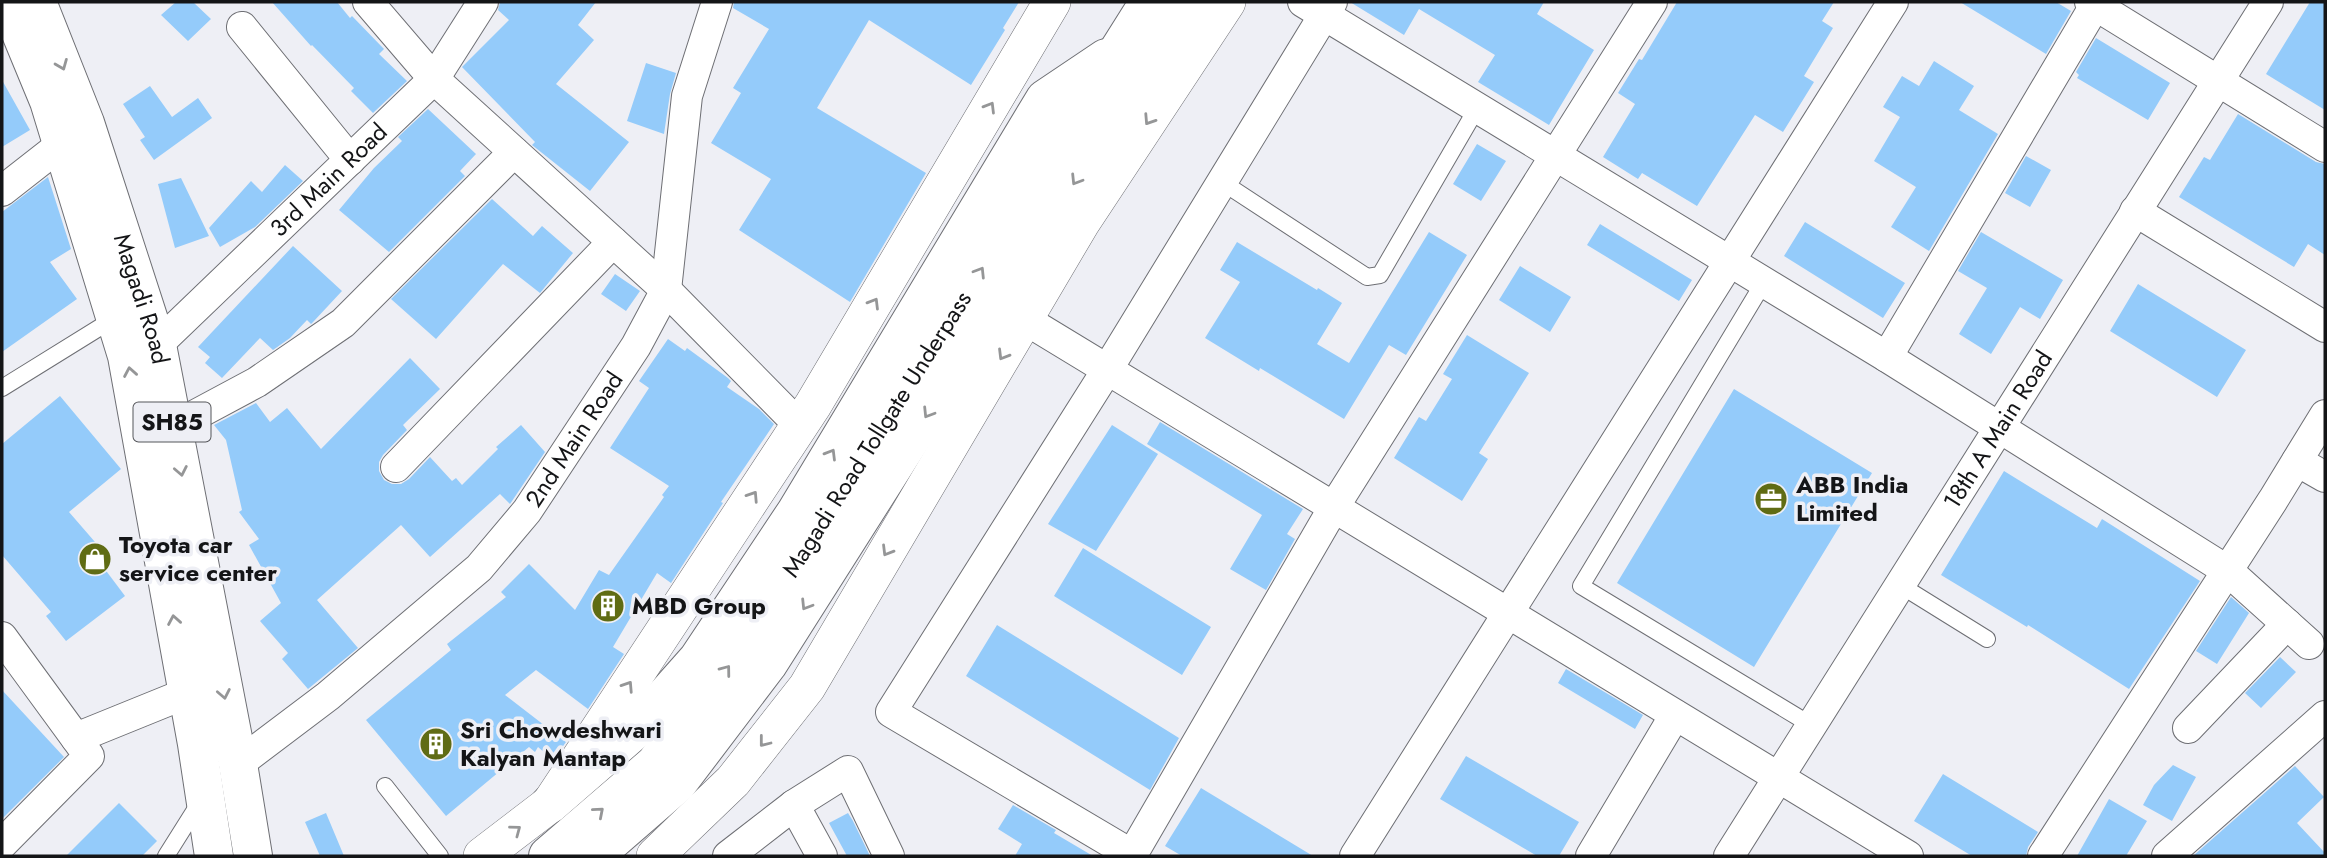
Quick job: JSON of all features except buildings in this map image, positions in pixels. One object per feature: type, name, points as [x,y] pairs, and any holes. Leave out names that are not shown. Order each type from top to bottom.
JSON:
[{"type":"main road","name":"Magadi Road","points":[[8,2],[49,101],[127,356],[214,856]]},
{"type":"main road","name":"Magadi Road","points":[[37,2],[85,123],[157,345],[238,764],[253,856]]},
{"type":"main road","points":[[1149,2],[1150,62]]},
{"type":"main road","points":[[550,804],[635,730],[698,659],[796,512],[1045,99],[1150,62],[1188,2]]},
{"type":"main road","name":"Magadi Road Tollgate Underpass","points":[[548,856],[655,764],[743,647],[1150,62]]},
{"type":"main road","name":"Magadi Road Tollgate Underpass","points":[[594,856],[677,784],[768,664],[1150,62]]},
{"type":"street","points":[[2,5],[8,2]]},
{"type":"street","points":[[369,2],[434,79],[666,290],[799,425]]},
{"type":"street","name":"3rd Main Road","points":[[157,345],[434,79],[483,2]]},
{"type":"street","name":"2nd Main Road","points":[[238,764],[328,696],[479,568],[527,511],[636,346],[666,290],[687,96],[717,2]]},
{"type":"street","points":[[482,856],[550,804],[820,394],[1052,2]]},
{"type":"street","points":[[655,856],[733,781],[807,687],[1081,223],[1150,62],[1227,2]]},
{"type":"street","points":[[1652,2],[1555,156],[1334,507],[1133,856],[891,712],[1222,182],[1319,6],[1477,108],[1555,156],[1730,261],[1886,357],[2228,571],[2309,644]]},
{"type":"street","points":[[1355,856],[1893,2]]},
{"type":"street","name":"18th A Main Road","points":[[1729,856],[2268,2]]},
{"type":"street","points":[[1886,357],[2094,3],[2325,147]]},
{"type":"street","points":[[242,27],[350,160]]},
{"type":"street","points":[[2,191],[62,144]]},
{"type":"street","points":[[173,427],[257,382],[344,323],[514,152]]},
{"type":"street","points":[[2135,211],[2325,327]]},
{"type":"street","points":[[396,467],[613,242]]},
{"type":"street","points":[[1024,319],[1908,856]]},
{"type":"street","points":[[2043,856],[2228,571],[2325,415]]},
{"type":"street","points":[[2297,461],[2325,477]]},
{"type":"street","points":[[2188,728],[2287,624]]},
{"type":"street","points":[[2,637],[89,756],[2,844]]},
{"type":"street","points":[[76,738],[187,693]]},
{"type":"street","points":[[1591,856],[1675,715]]},
{"type":"street","points":[[2166,856],[2325,716]]},
{"type":"street","points":[[738,853],[793,805],[848,771],[889,856]]},
{"type":"street","points":[[793,805],[822,856]]},
{"type":"lane","points":[[1222,182],[1367,276],[1380,275],[1477,108]]},
{"type":"lane","points":[[1764,282],[1581,586],[1811,725]]},
{"type":"lane","points":[[2,388],[115,318]]},
{"type":"lane","points":[[1900,585],[1987,639]]},
{"type":"lane","points":[[385,786],[440,856]]},
{"type":"lane","points":[[166,856],[205,794]]},
{"type":"place","name":"ABB India Limited","points":[[1771,499]]},
{"type":"place","name":"Toyota car service center","points":[[95,559]]},
{"type":"place","name":"MBD Group","points":[[608,606]]},
{"type":"place","name":"Sri Chowdeshwari Kalyan Mantap","points":[[436,744]]}]
